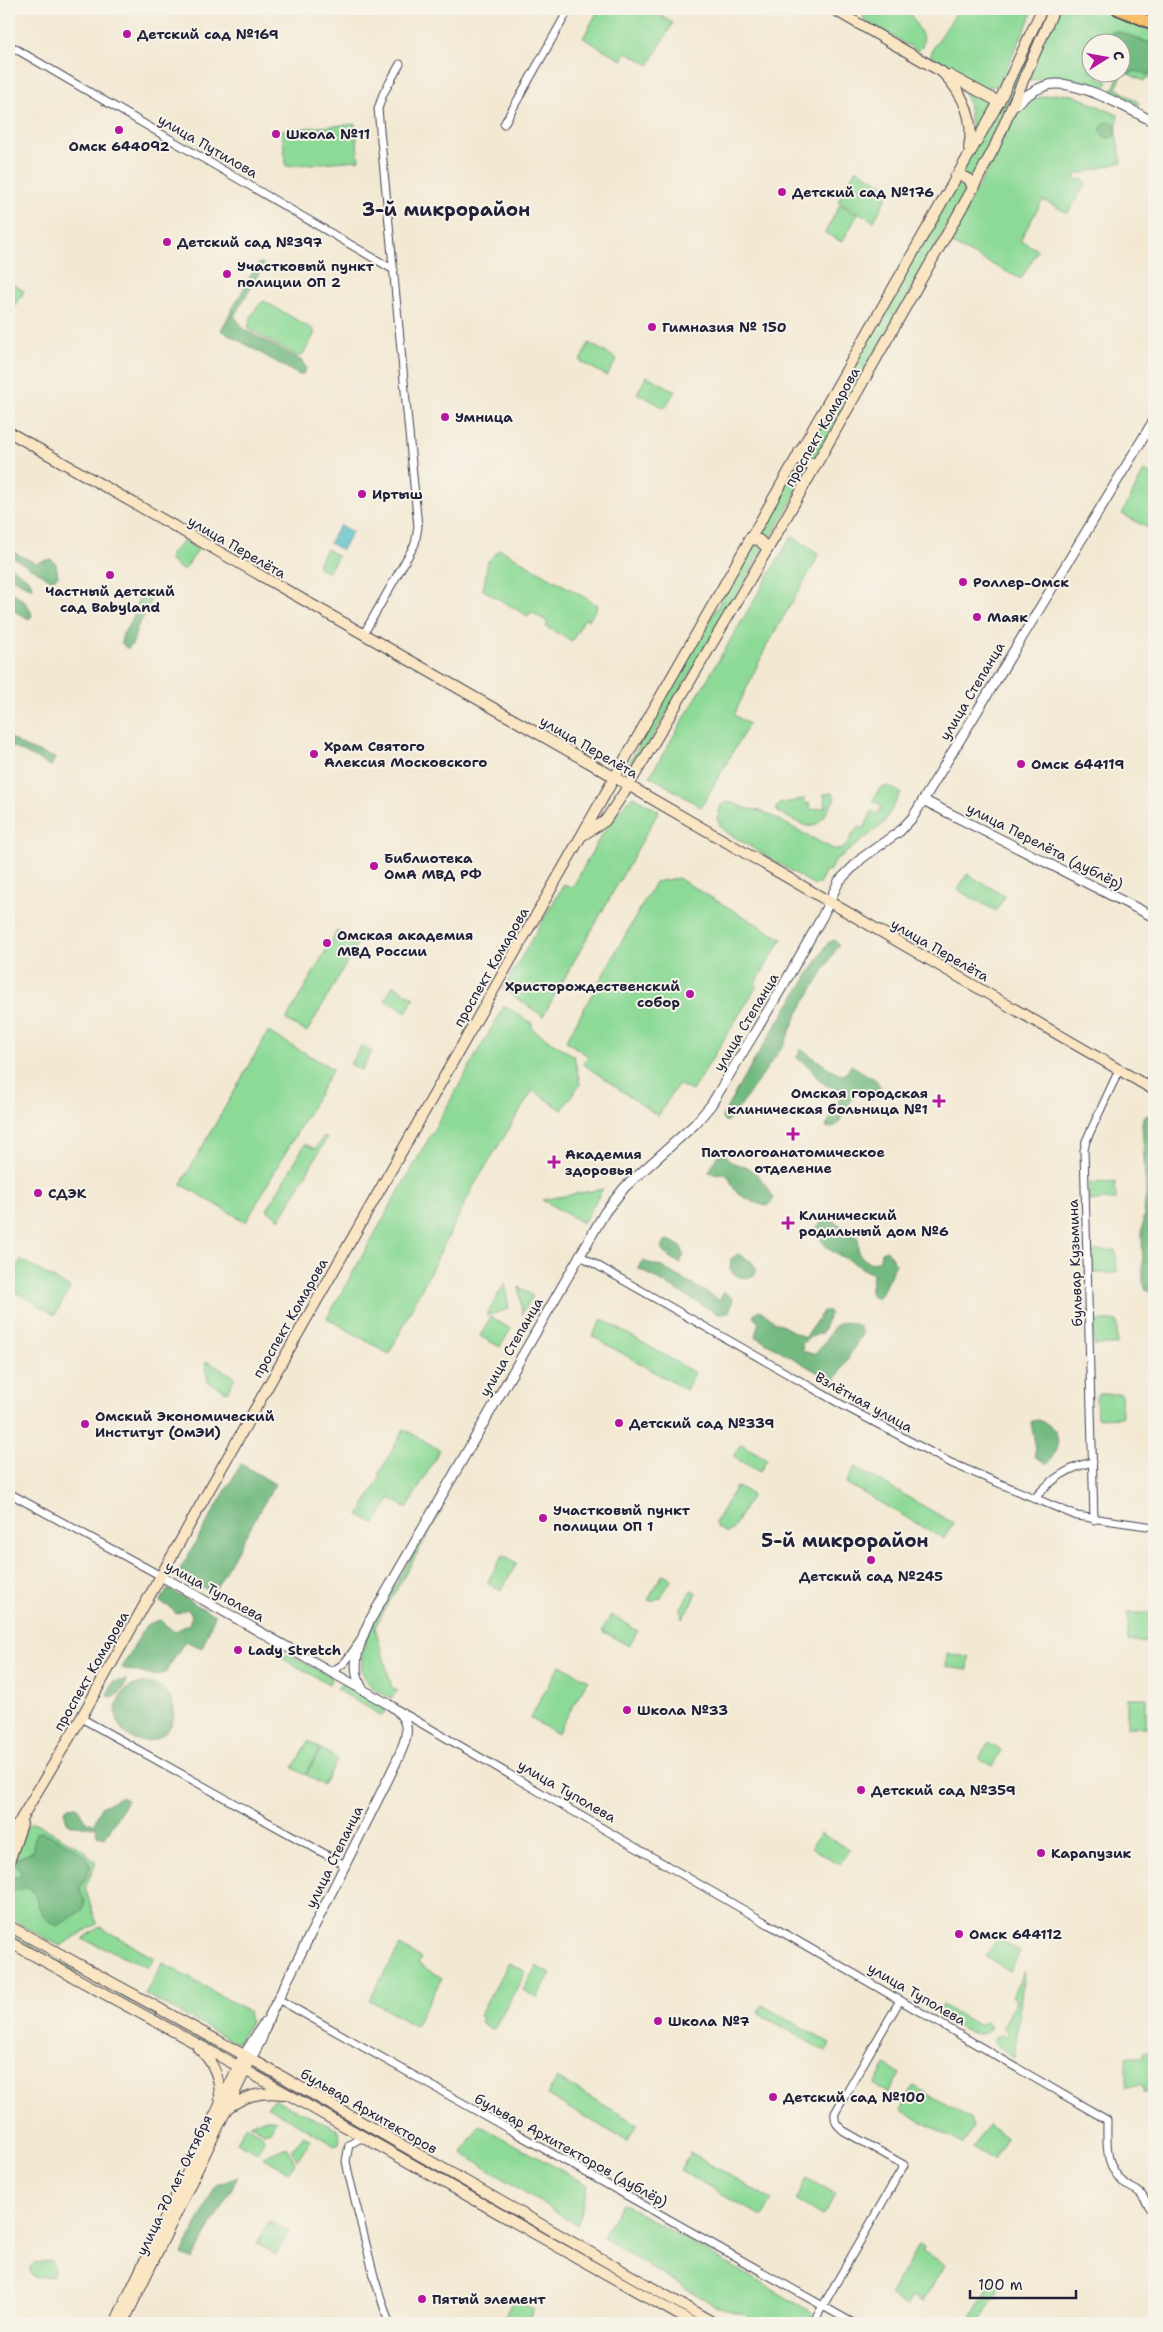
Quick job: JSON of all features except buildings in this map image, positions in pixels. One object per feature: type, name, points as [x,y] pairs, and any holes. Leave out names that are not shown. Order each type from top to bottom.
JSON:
[{"type":"main road","points":[[833,9],[942,72],[999,102]]},
{"type":"main road","name":"проспект Комарова","points":[[9,1839],[81,1718],[954,177],[999,102],[1042,9]]},
{"type":"main road","name":"проспект Комарова","points":[[580,837],[605,822],[629,785],[768,549],[973,188],[994,148],[1021,80],[1054,9]]},
{"type":"main road","points":[[1118,9],[1154,24]]},
{"type":"main road","points":[[942,72],[955,85],[970,119],[970,138],[967,156]]},
{"type":"main road","points":[[954,177],[965,176],[969,179],[973,188]]},
{"type":"main road","name":"улица Перелёта","points":[[9,432],[629,785],[1154,1090]]},
{"type":"main road","points":[[799,452],[808,464],[817,463]]},
{"type":"main road","points":[[749,539],[759,540],[768,549]]},
{"type":"main road","name":"проспект Комарова","points":[[9,1862],[25,1814]]},
{"type":"main road","points":[[9,1922],[20,1933]]},
{"type":"main road","name":"бульвар Архитекторов","points":[[9,1926],[247,2057],[714,2323]]},
{"type":"main road","name":"бульвар Архитекторов","points":[[9,1942],[289,2094],[693,2323]]},
{"type":"main road","points":[[186,2038],[211,2062],[218,2077],[223,2105],[258,2093],[289,2094]]},
{"type":"main road","name":"улица 70 лет Октября","points":[[115,2323],[247,2057]]},
{"type":"main road","name":"улица 70 лет Октября","points":[[123,2323],[223,2105]]},
{"type":"street","points":[[504,124],[569,9]]},
{"type":"street","name":"улица Путилова","points":[[9,45],[394,270]]},
{"type":"street","points":[[363,635],[415,544],[417,536],[378,109],[383,94],[400,64]]},
{"type":"street","points":[[1021,80],[1028,88],[1039,89],[1060,84],[1072,86],[1097,95],[1154,122]]},
{"type":"street","points":[[1010,109],[1039,89]]},
{"type":"street","name":"улица Степанца","points":[[329,1671],[337,1669],[342,1665],[362,1638],[384,1596],[579,1255],[616,1196],[695,1124],[711,1105],[784,984],[839,881],[848,870],[900,831],[913,817],[1154,420]]},
{"type":"street","name":"улица Перелёта (дублёр)","points":[[923,800],[1154,917]]},
{"type":"street","name":"бульвар Кузьмина","points":[[1094,1520],[1084,1150],[1086,1141],[1119,1070]]},
{"type":"street","name":"Взлётная улица","points":[[579,1255],[844,1406],[951,1463],[1077,1516],[1094,1520],[1154,1527]]},
{"type":"street","points":[[1034,1499],[1055,1477],[1083,1464],[1093,1462]]},
{"type":"street","name":"улица Туполева","points":[[9,1493],[424,1723],[1107,2120],[1107,2153],[1110,2166],[1126,2185],[1139,2192],[1146,2204],[1154,2212]]},
{"type":"street","name":"улица Степанца","points":[[362,1638],[356,1668],[357,1677],[363,1690]]},
{"type":"street","points":[[398,1710],[405,1719],[407,1732]]},
{"type":"street","points":[[81,1718],[345,1865]]},
{"type":"street","points":[[407,1732],[414,1725],[424,1723]]},
{"type":"street","name":"улица Степанца","points":[[247,2057],[261,2040],[270,2015],[391,1773],[407,1732]]},
{"type":"street","name":"бульвар Архитекторов (дублёр)","points":[[278,1999],[852,2323]]},
{"type":"street","points":[[813,2323],[904,2165],[844,2131],[836,2125],[834,2120],[835,2113],[900,2000]]},
{"type":"street","points":[[341,2124],[348,2137],[346,2161],[349,2176],[370,2261],[389,2323]]},
{"type":"street","points":[[348,2146],[360,2139],[366,2138]]},
{"type":"green space","points":[[599,9],[648,9],[673,23],[649,65],[627,52],[622,60],[583,38]]},
{"type":"green space","points":[[862,9],[911,9],[914,20],[923,36],[922,46],[918,51],[864,20]]},
{"type":"green space","points":[[959,9],[1034,9],[1000,83],[996,86],[985,88],[930,58],[933,48]]},
{"type":"green space","points":[[1046,9],[1049,9],[991,145],[968,190],[768,543],[764,538],[757,537]]},
{"type":"green space","points":[[1056,9],[1099,9],[1154,31],[1154,76],[1151,78],[1147,77],[1144,81],[1130,75],[1130,32],[1080,32],[1080,82],[1108,82],[1103,90],[1057,77],[1029,80]]},
{"type":"green space","points":[[1130,36],[1154,43],[1154,69],[1148,75],[1137,71],[1130,73]]},
{"type":"green space","points":[[1116,82],[1119,82],[1116,88],[1139,103],[1138,105],[1111,95]]},
{"type":"green space","points":[[961,87],[984,99],[987,105],[972,133],[968,101]]},
{"type":"green space","points":[[1054,94],[1073,95],[1118,115],[1116,134],[1122,162],[1075,175],[1077,181],[1082,179],[1086,183],[1068,213],[1043,200],[1020,240],[1038,250],[1021,279],[948,242],[995,156],[1012,120],[1021,107],[1037,98]]},
{"type":"green space","points":[[1109,122],[1115,124],[1117,130],[1115,136],[1109,138],[1103,136],[1101,130],[1103,124]]},
{"type":"green space","points":[[355,124],[359,160],[286,166],[282,130]]},
{"type":"green space","points":[[856,169],[891,189],[874,221],[838,201]]},
{"type":"green space","points":[[840,204],[858,214],[842,242],[825,233]]},
{"type":"green space","points":[[260,263],[264,264],[234,316],[245,330],[302,361],[306,368],[303,374],[299,375],[221,330],[256,266]]},
{"type":"green space","points":[[9,282],[24,291],[16,306],[9,302]]},
{"type":"green space","points":[[264,301],[314,330],[314,335],[302,356],[296,356],[249,329],[253,313]]},
{"type":"green space","points":[[589,343],[617,359],[607,376],[580,361]]},
{"type":"green space","points":[[647,376],[675,391],[665,408],[637,393]]},
{"type":"green space","points":[[1144,471],[1154,476],[1154,531],[1122,514]]},
{"type":"green space","points":[[792,536],[818,553],[815,563],[767,645],[734,715],[749,724],[701,807],[650,776]]},
{"type":"green space","points":[[184,540],[198,550],[185,569],[182,570],[169,560],[170,555]]},
{"type":"green space","points":[[757,542],[763,550],[630,774],[627,774],[626,768],[753,544]]},
{"type":"green space","points":[[326,549],[338,556],[328,573],[317,566]]},
{"type":"green space","points":[[500,549],[598,605],[589,620],[585,618],[572,641],[546,627],[548,622],[531,612],[528,616],[483,590],[488,561]]},
{"type":"green space","points":[[9,550],[35,563],[51,559],[56,564],[58,576],[51,580],[9,555]]},
{"type":"green space","points":[[9,566],[28,579],[32,589],[9,576]]},
{"type":"green space","points":[[9,590],[29,607],[32,616],[29,619],[9,608]]},
{"type":"green space","points":[[143,593],[151,593],[149,607],[138,626],[133,643],[129,648],[126,648],[121,642],[123,634],[133,618],[138,599]]},
{"type":"green space","points":[[9,737],[25,747],[55,758],[51,766],[9,745]]},
{"type":"green space","points":[[888,786],[901,793],[883,824],[837,858],[829,871],[826,870],[819,884],[814,885],[723,830],[717,819],[721,805],[726,802],[733,803],[748,809],[762,811],[836,850],[845,847],[860,827],[864,829],[872,811],[877,814],[882,807],[873,800],[879,789]]},
{"type":"green space","points":[[832,793],[835,798],[828,810],[817,824],[812,826],[799,823],[778,812],[776,808],[779,804],[804,799],[805,804],[809,803],[811,810],[826,807],[824,794]]},
{"type":"green space","points":[[633,796],[659,811],[543,1016],[503,989],[564,884],[572,888],[607,827]]},
{"type":"green space","points":[[967,874],[1005,896],[996,911],[958,890]]},
{"type":"green space","points":[[678,878],[782,939],[755,984],[757,986],[692,1091],[678,1084],[658,1116],[583,1064],[588,1056],[566,1041],[655,882]]},
{"type":"green space","points":[[337,931],[358,943],[307,1032],[286,1020]]},
{"type":"green space","points":[[834,940],[839,944],[797,1015],[785,1043],[733,1116],[726,1122],[722,1119],[723,1115],[748,1071],[828,943]]},
{"type":"green space","points":[[393,985],[414,998],[406,1012],[385,1000]]},
{"type":"green space","points":[[504,1006],[532,1023],[532,1029],[574,1056],[580,1084],[562,1110],[533,1090],[473,1187],[389,1354],[327,1318]]},
{"type":"green space","points":[[268,1032],[333,1069],[246,1222],[181,1184]]},
{"type":"green space","points":[[361,1046],[372,1052],[361,1070],[350,1064]]},
{"type":"green space","points":[[800,1049],[840,1075],[846,1074],[851,1065],[876,1080],[881,1088],[879,1095],[871,1099],[854,1093],[839,1123],[832,1128],[826,1127],[842,1094],[839,1089],[822,1082],[809,1067],[797,1058]]},
{"type":"green space","points":[[1146,1115],[1154,1118],[1154,1294],[1146,1290],[1143,1282],[1142,1229],[1146,1193],[1142,1123]]},
{"type":"green space","points":[[324,1136],[327,1138],[280,1219],[267,1210],[305,1144],[315,1149]]},
{"type":"green space","points":[[722,1153],[726,1155],[729,1161],[746,1166],[760,1178],[774,1199],[767,1206],[753,1202],[739,1194],[732,1186],[728,1176],[709,1172],[718,1155]]},
{"type":"green space","points":[[1115,1182],[1116,1200],[1089,1201],[1089,1183]]},
{"type":"green space","points":[[603,1189],[583,1223],[542,1200]]},
{"type":"green space","points":[[830,1219],[857,1236],[858,1252],[865,1260],[872,1263],[880,1260],[881,1252],[887,1250],[896,1264],[880,1296],[874,1298],[870,1293],[872,1273],[831,1250],[819,1237],[815,1229],[823,1220]]},
{"type":"green space","points":[[669,1240],[681,1247],[684,1254],[680,1263],[664,1252],[662,1246],[665,1241]]},
{"type":"green space","points":[[1116,1250],[1117,1273],[1092,1273],[1092,1251]]},
{"type":"green space","points":[[738,1254],[752,1262],[756,1269],[755,1275],[741,1277],[732,1272],[730,1269],[731,1259]]},
{"type":"green space","points":[[21,1260],[70,1288],[55,1315],[9,1288],[9,1280]]},
{"type":"green space","points":[[642,1261],[660,1266],[719,1300],[724,1292],[733,1299],[729,1312],[718,1314],[638,1268]]},
{"type":"green space","points":[[505,1283],[509,1309],[486,1316]]},
{"type":"green space","points":[[519,1287],[533,1296],[522,1314]]},
{"type":"green space","points":[[760,1310],[774,1321],[805,1338],[823,1311],[829,1311],[830,1314],[822,1333],[808,1338],[802,1344],[803,1351],[813,1354],[824,1343],[831,1331],[841,1323],[849,1322],[859,1326],[862,1334],[834,1382],[755,1336],[759,1322],[753,1317]]},
{"type":"green space","points":[[491,1317],[511,1329],[500,1347],[480,1336]]},
{"type":"green space","points":[[602,1319],[695,1373],[686,1390],[592,1336]]},
{"type":"green space","points":[[1095,1321],[1117,1321],[1117,1345],[1094,1345],[1093,1323]]},
{"type":"green space","points":[[206,1361],[235,1377],[227,1392],[208,1382]]},
{"type":"green space","points":[[1098,1394],[1121,1394],[1122,1417],[1097,1418],[1096,1397]]},
{"type":"green space","points":[[1037,1420],[1051,1427],[1057,1438],[1056,1450],[1047,1464],[1034,1456],[1036,1449],[1031,1423]]},
{"type":"green space","points":[[404,1429],[440,1450],[407,1508],[390,1498],[375,1524],[359,1515]]},
{"type":"green space","points":[[741,1444],[767,1459],[760,1472],[733,1457]]},
{"type":"green space","points":[[241,1464],[275,1484],[213,1593],[178,1573]]},
{"type":"green space","points":[[855,1467],[953,1523],[944,1539],[846,1483]]},
{"type":"green space","points":[[739,1487],[750,1493],[751,1497],[732,1530],[727,1533],[717,1527],[715,1523],[735,1488]]},
{"type":"green space","points":[[440,1508],[442,1510],[375,1627],[392,1688],[398,1691],[391,1698],[373,1688],[364,1677],[362,1654],[364,1646],[372,1625]]},
{"type":"green space","points":[[503,1555],[517,1563],[501,1591],[487,1583]]},
{"type":"green space","points":[[663,1574],[672,1579],[661,1597],[651,1601],[648,1600]]},
{"type":"green space","points":[[168,1589],[215,1615],[202,1648],[185,1641],[165,1673],[154,1676],[122,1668],[146,1625],[160,1620],[174,1632],[189,1624],[192,1615],[187,1609],[176,1614],[170,1607],[160,1602]]},
{"type":"green space","points":[[691,1590],[697,1593],[682,1619],[681,1608]]},
{"type":"green space","points":[[1128,1613],[1154,1613],[1154,1641],[1128,1641]]},
{"type":"green space","points":[[611,1615],[638,1631],[629,1646],[602,1631]]},
{"type":"green space","points":[[288,1654],[332,1678],[329,1684],[282,1658]]},
{"type":"green space","points":[[947,1654],[969,1657],[968,1670],[946,1667]]},
{"type":"green space","points":[[560,1665],[588,1680],[557,1734],[530,1718]]},
{"type":"green space","points":[[126,1680],[125,1686],[119,1693],[111,1697],[107,1695],[113,1682]]},
{"type":"green space","points":[[145,1683],[161,1688],[169,1696],[174,1712],[169,1728],[161,1736],[145,1741],[129,1736],[121,1728],[116,1712],[121,1696],[129,1688]]},
{"type":"green space","points":[[342,1684],[386,1709],[382,1716],[336,1689]]},
{"type":"green space","points":[[1127,1698],[1146,1698],[1146,1727],[1127,1727]]},
{"type":"green space","points":[[308,1741],[320,1748],[305,1775],[293,1768]]},
{"type":"green space","points":[[988,1743],[1001,1750],[992,1766],[979,1759]]},
{"type":"green space","points":[[321,1749],[338,1759],[323,1785],[306,1775]]},
{"type":"green space","points":[[120,1797],[127,1800],[105,1838],[97,1835],[96,1826],[71,1825],[67,1822],[64,1811],[68,1807],[77,1806],[87,1822],[94,1824],[101,1807]]},
{"type":"green space","points":[[31,1823],[36,1823],[87,1852],[86,1854],[96,1862],[85,1888],[97,1924],[60,1946],[18,1923],[9,1915],[9,1877],[25,1829]]},
{"type":"green space","points":[[40,1832],[60,1840],[77,1850],[90,1865],[89,1872],[80,1890],[85,1901],[82,1911],[57,1926],[44,1915],[33,1890],[25,1888],[15,1891],[11,1889],[14,1878],[21,1876],[21,1872],[16,1865],[18,1858],[32,1852],[36,1833]]},
{"type":"green space","points":[[820,1833],[849,1849],[840,1864],[811,1848]]},
{"type":"green space","points":[[100,1927],[154,1958],[149,1967],[82,1939]]},
{"type":"green space","points":[[9,1934],[231,2054],[230,2056],[9,1936]]},
{"type":"green space","points":[[997,1938],[1020,1952],[1010,1971],[986,1957]]},
{"type":"green space","points":[[400,1946],[421,1958],[418,1964],[442,1978],[415,2026],[369,2000]]},
{"type":"green space","points":[[163,1963],[248,2011],[250,2022],[239,2042],[232,2041],[145,1994]]},
{"type":"green space","points":[[509,1963],[526,1972],[493,2030],[481,2023],[483,2019],[479,2016]]},
{"type":"green space","points":[[536,1966],[550,1974],[537,1998],[523,1990]]},
{"type":"green space","points":[[1024,1971],[1014,2058],[993,2042],[996,2036],[999,2037],[1000,2034],[1006,2036],[1008,2033],[1002,2029],[1017,2000],[1012,1997]]},
{"type":"green space","points":[[762,2005],[831,2044],[826,2052],[758,2013]]},
{"type":"green space","points":[[942,2005],[978,2025],[986,2022],[990,2024],[990,2029],[985,2033],[978,2034],[964,2030],[936,2014]]},
{"type":"green space","points":[[1143,2052],[1154,2052],[1154,2092],[1143,2092],[1143,2086],[1126,2086],[1126,2057],[1143,2057]]},
{"type":"green space","points":[[885,2065],[900,2073],[889,2093],[874,2085]]},
{"type":"green space","points":[[557,2078],[637,2124],[627,2141],[547,2095]]},
{"type":"green space","points":[[914,2086],[970,2118],[973,2127],[963,2144],[900,2110]]},
{"type":"green space","points":[[274,2099],[338,2130],[339,2143],[335,2146],[267,2106]]},
{"type":"green space","points":[[267,2119],[276,2120],[271,2130],[264,2132],[250,2124]]},
{"type":"green space","points":[[246,2125],[262,2134],[264,2141],[257,2153],[236,2142]]},
{"type":"green space","points":[[479,2125],[588,2185],[577,2225],[462,2153]]},
{"type":"green space","points":[[987,2125],[1007,2137],[994,2160],[973,2148]]},
{"type":"green space","points":[[303,2136],[311,2140],[297,2160],[292,2150]]},
{"type":"green space","points":[[287,2147],[295,2163],[288,2172],[263,2157]]},
{"type":"green space","points":[[690,2153],[772,2200],[763,2217],[680,2170]]},
{"type":"green space","points":[[440,2172],[562,2242],[559,2243],[442,2176]]},
{"type":"green space","points":[[238,2177],[192,2260],[182,2254],[216,2185]]},
{"type":"green space","points":[[807,2178],[836,2194],[823,2216],[795,2200]]},
{"type":"green space","points":[[622,2203],[813,2313],[808,2323],[759,2323],[741,2313],[719,2308],[602,2238]]},
{"type":"green space","points":[[270,2221],[289,2232],[276,2255],[257,2244]]},
{"type":"green space","points":[[919,2244],[924,2247],[922,2252],[944,2264],[923,2302],[912,2296],[906,2306],[889,2296]]},
{"type":"green space","points":[[50,2261],[55,2268],[51,2276],[37,2278],[31,2274],[30,2267],[34,2263]]},
{"type":"green space","points":[[993,2278],[999,2289],[979,2323],[968,2323]]},
{"type":"green space","points":[[515,2299],[534,2310],[526,2323],[501,2323]]},
{"type":"water","points":[[340,525],[352,532],[342,550],[329,543]]},
{"type":"place","name":"Детский сад №169","points":[[127,34]]},
{"type":"place","name":"Омск 644092","points":[[119,130]]},
{"type":"place","name":"Школа №11","points":[[276,134]]},
{"type":"place","name":"Детский сад №176","points":[[782,192]]},
{"type":"place","name":"Детский сад №397","points":[[167,242]]},
{"type":"place","name":"Участковый пункт полиции ОП 2","points":[[227,274]]},
{"type":"place","name":"Гимназия № 150","points":[[652,327]]},
{"type":"place","name":"Умница","points":[[445,417]]},
{"type":"place","name":"Иртыш","points":[[362,494]]},
{"type":"place","name":"Частный детский сад Babyland","points":[[110,575]]},
{"type":"place","name":"Роллер-Омск","points":[[963,582]]},
{"type":"place","name":"Маяк","points":[[977,617]]},
{"type":"place","name":"Храм Святого Алексия Московского","points":[[314,754]]},
{"type":"place","name":"Омск 644119","points":[[1021,764]]},
{"type":"place","name":"Библиотека ОмА МВД РФ","points":[[374,866]]},
{"type":"place","name":"Омская академия МВД России","points":[[327,943]]},
{"type":"place","name":"Христорождественский собор","points":[[690,994]]},
{"type":"place","name":"Омская городская клиническая больница №1","points":[[939,1101]]},
{"type":"place","name":"Патологоанатомическое отделение","points":[[793,1134]]},
{"type":"place","name":"Академия здоровья","points":[[554,1162]]},
{"type":"place","name":"СДЭК","points":[[38,1193]]},
{"type":"place","name":"Клинический родильный дом №6","points":[[788,1223]]},
{"type":"place","name":"Детский сад №339","points":[[619,1423]]},
{"type":"place","name":"Омский Экономический Институт (ОмЭИ)","points":[[85,1424]]},
{"type":"place","name":"Участковый пункт полиции ОП 1","points":[[543,1518]]},
{"type":"place","name":"Детский сад №245","points":[[871,1560]]},
{"type":"place","name":"Lady Stretch","points":[[238,1650]]},
{"type":"place","name":"Школа №33","points":[[627,1710]]},
{"type":"place","name":"Детский сад №359","points":[[861,1790]]},
{"type":"place","name":"Карапузик","points":[[1041,1853]]},
{"type":"place","name":"Омск 644112","points":[[959,1934]]},
{"type":"place","name":"Школа №7","points":[[658,2021]]},
{"type":"place","name":"Детский сад №100","points":[[773,2097]]},
{"type":"place","name":"Пятый элемент","points":[[422,2299]]},
{"type":"district","name":"3-й микрорайон","points":[[446,209]]},
{"type":"district","name":"5-й микрорайон","points":[[845,1540]]}]
